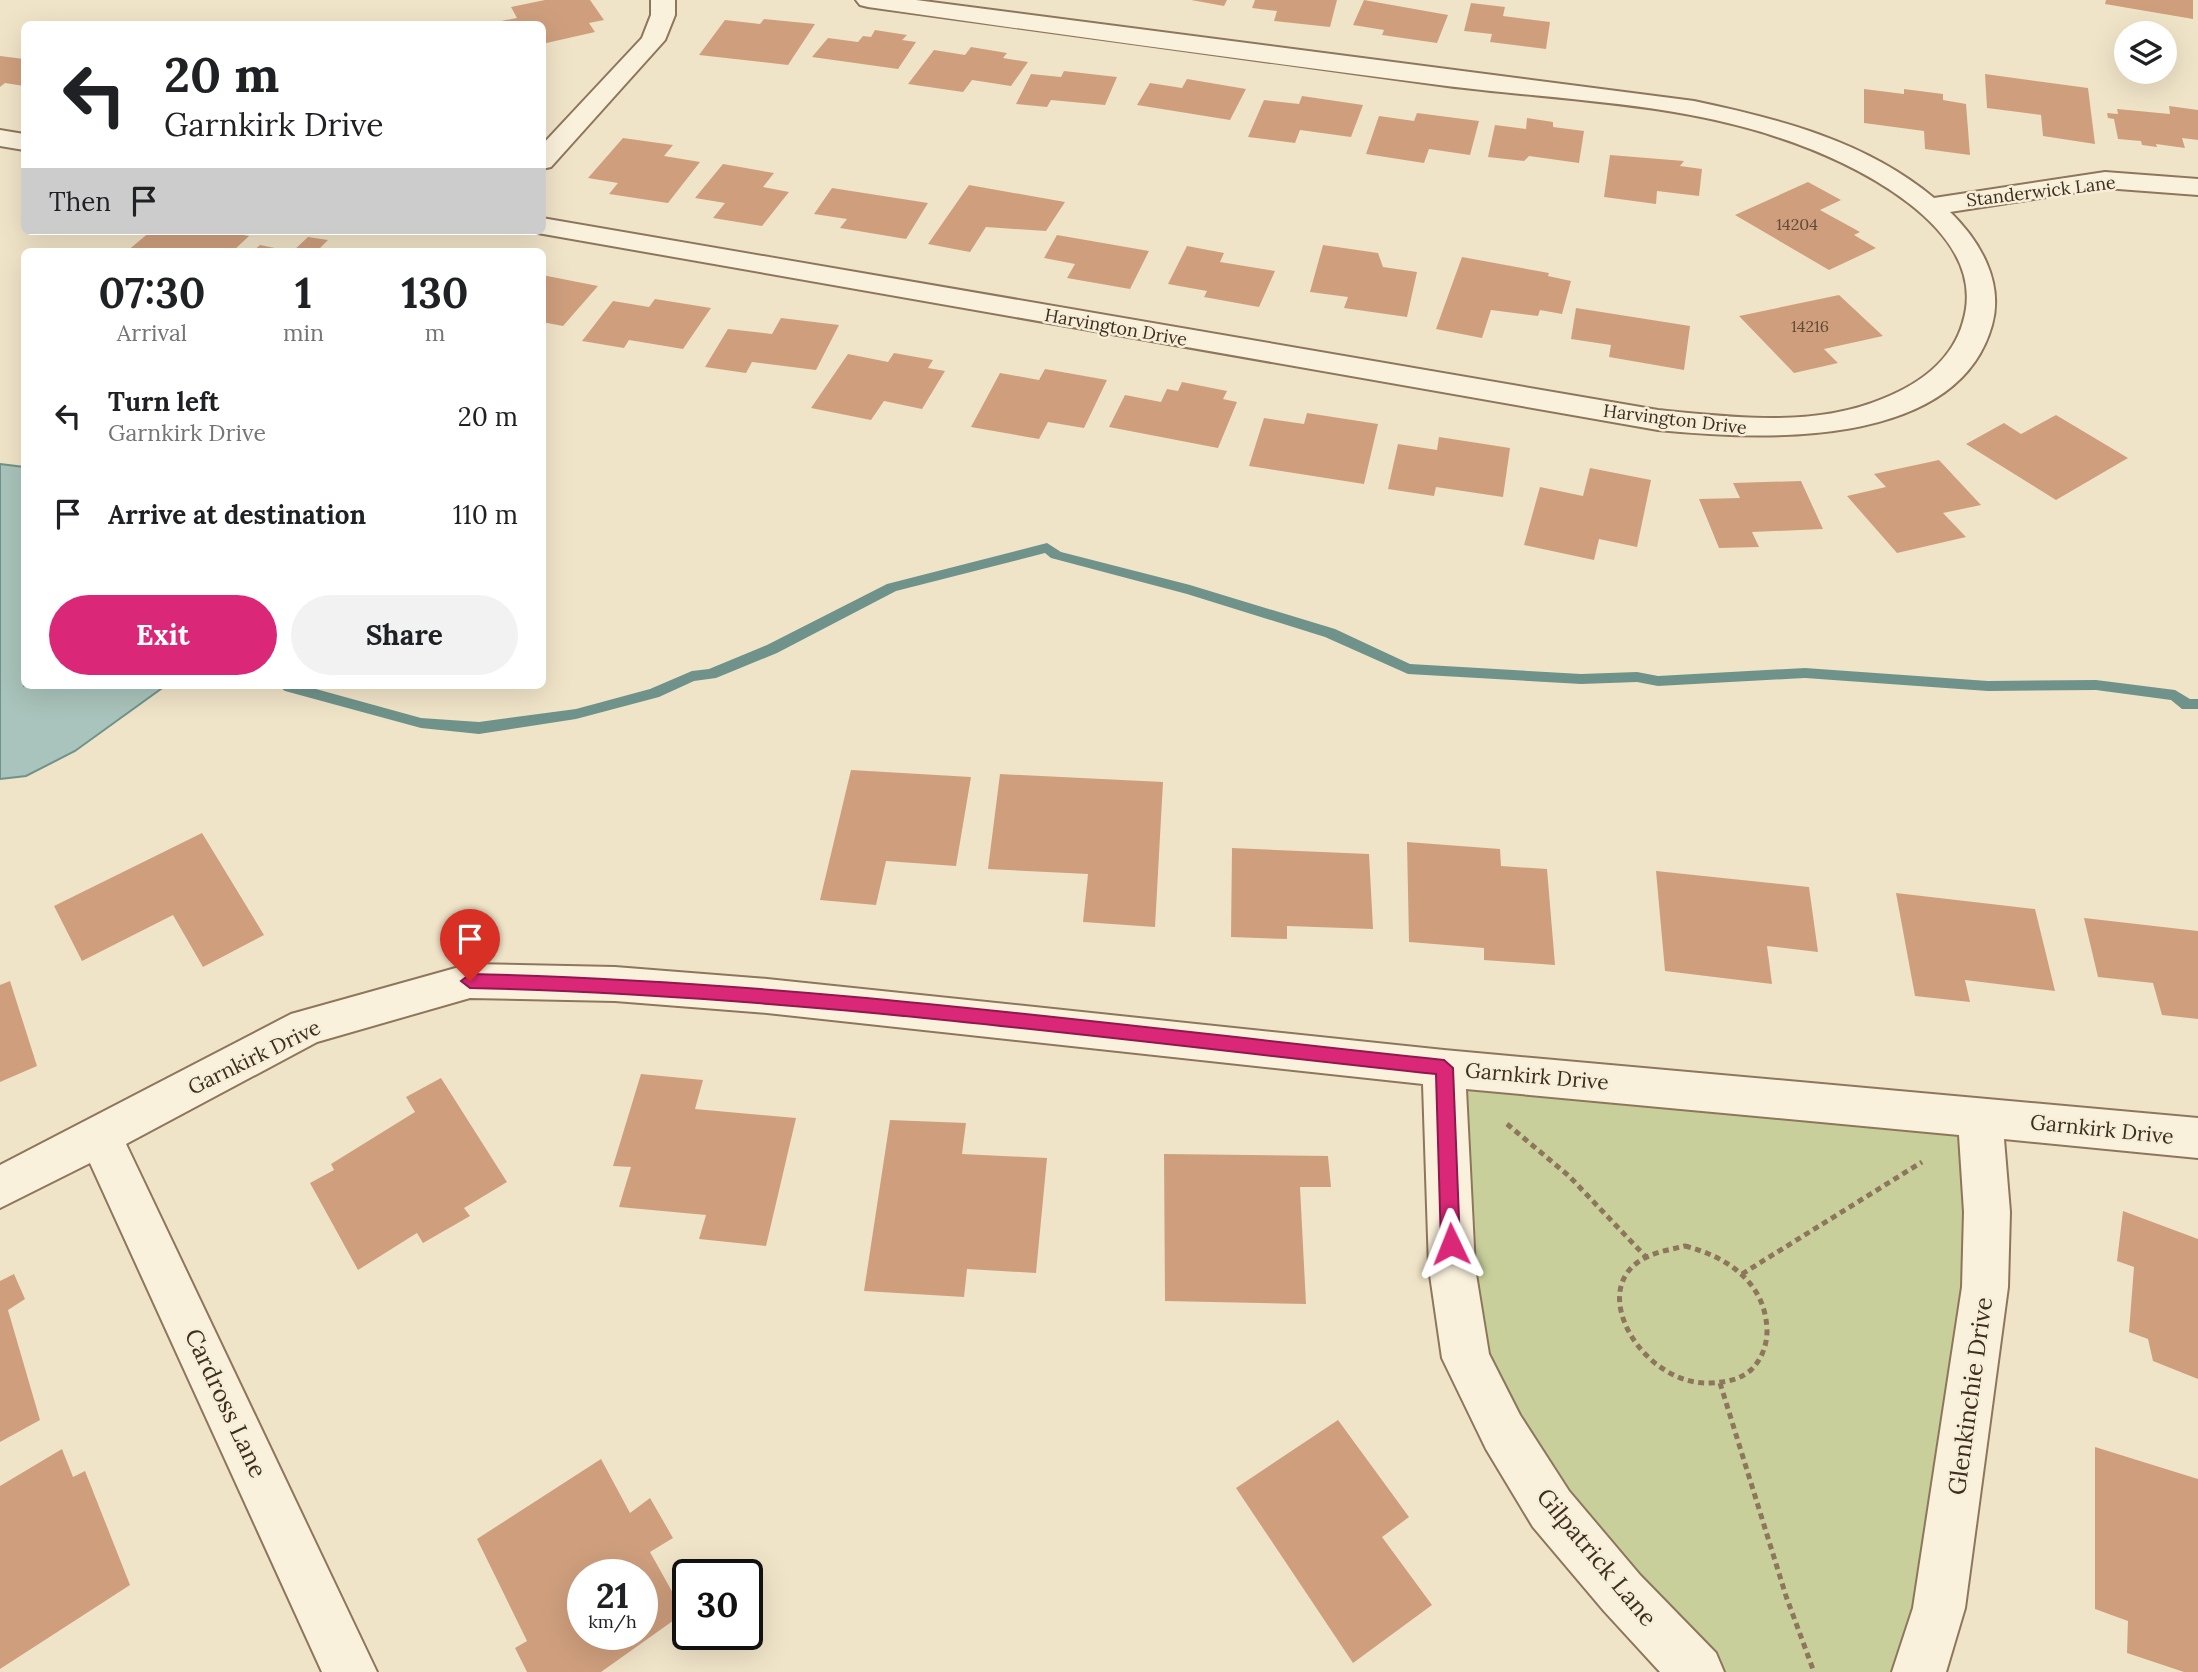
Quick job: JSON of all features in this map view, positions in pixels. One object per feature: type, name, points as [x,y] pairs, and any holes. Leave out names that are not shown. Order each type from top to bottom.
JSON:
[{"type":"street","points":[[546,157],[653,40],[663,15],[663,0]]},
{"type":"street","name":"Harvington Drive","points":[[546,227],[1658,420],[1740,429],[1812,426],[1875,411],[1923,391],[1959,362],[1978,334],[1982,305],[1976,272],[1960,240],[1927,207],[1863,163],[1828,146],[1734,118],[1688,109],[1113,36],[868,0]]},
{"type":"street","points":[[0,138],[21,142]]},
{"type":"street","name":"Standerwick Lane","points":[[1927,207],[2105,180],[2198,187]]},
{"type":"street","name":"Garnkirk Drive","points":[[0,1188],[306,1027],[470,981],[615,984],[753,995],[1445,1086],[1982,1138],[2198,1139]]},
{"type":"street","name":"Gilpatrick Lane","points":[[1445,1086],[1452,1268],[1466,1358],[1503,1432],[1551,1509],[1622,1593],[1697,1672]]},
{"type":"street","name":"Cardross Lane","points":[[100,1136],[350,1672]]},
{"type":"street","name":"Glenkinchie Drive","points":[[1919,1672],[1939,1608],[1985,1287],[1987,1212],[1982,1138]]},
{"type":"path","points":[[1445,1086],[1501,1118],[1569,1176],[1645,1256]]},
{"type":"path","points":[[1742,1274],[1927,1160],[1982,1138]]},
{"type":"path","points":[[1685,1246],[1708,1252],[1742,1274],[1760,1298],[1767,1320],[1768,1341],[1761,1359],[1746,1374],[1720,1383],[1702,1385],[1675,1377],[1651,1363],[1632,1343],[1622,1319],[1620,1295],[1626,1274],[1645,1256],[1661,1249],[1685,1246]]},
{"type":"path","points":[[1720,1383],[1786,1597],[1814,1672]]},
{"type":"green space","points":[[1449,1071],[1976,1120],[1983,1214],[1912,1672],[1706,1672],[1626,1589],[1473,1358]]},
{"type":"water","points":[[0,464],[21,467],[21,689],[161,689],[75,751],[26,776],[0,779]]},
{"type":"building","points":[[545,0],[590,0],[604,20],[589,23],[595,32],[546,43],[546,21],[501,21],[517,18],[511,7]]},
{"type":"building","points":[[1191,0],[1227,0],[1224,6]]},
{"type":"building","points":[[1255,0],[1337,0],[1330,27],[1274,21],[1277,11],[1252,8]]},
{"type":"building","points":[[1364,0],[1448,15],[1437,43],[1382,35],[1384,30],[1353,25]]},
{"type":"building","points":[[2106,0],[2193,0],[2193,19],[2105,4]]},
{"type":"building","points":[[1471,3],[1505,7],[1503,16],[1550,22],[1546,49],[1490,42],[1492,34],[1464,31]]},
{"type":"building","points":[[764,19],[815,24],[788,65],[699,55],[725,20],[760,24]]},
{"type":"building","points":[[875,30],[907,35],[902,40],[916,42],[898,69],[812,57],[828,38],[858,42],[863,36],[871,37]]},
{"type":"building","points":[[971,47],[1007,53],[1003,58],[1028,62],[1011,86],[972,80],[963,92],[908,84],[934,50],[965,55]]},
{"type":"building","points":[[0,56],[21,59],[21,86],[5,83],[0,87]]},
{"type":"building","points":[[1064,71],[1117,77],[1105,105],[1051,100],[1047,107],[1016,104],[1031,74],[1061,77]]},
{"type":"building","points":[[1985,74],[2088,88],[2095,144],[2043,136],[2041,115],[1987,108]]},
{"type":"building","points":[[1187,79],[1246,89],[1230,120],[1137,105],[1150,83],[1182,88]]},
{"type":"building","points":[[1864,89],[1904,94],[1904,89],[1943,94],[1943,100],[1966,104],[1970,155],[1925,149],[1924,131],[1864,123]]},
{"type":"building","points":[[1302,96],[1363,105],[1351,137],[1300,130],[1295,143],[1248,137],[1264,100],[1299,104]]},
{"type":"building","points":[[2169,106],[2198,110],[2198,140],[2182,138],[2185,148],[2142,145],[2141,141],[2118,139],[2114,119],[2108,118],[2107,113],[2118,114],[2117,109],[2170,114]]},
{"type":"building","points":[[1417,113],[1479,121],[1470,155],[1429,149],[1424,163],[1366,154],[1379,116],[1414,121]]},
{"type":"building","points":[[1527,118],[1553,122],[1553,127],[1584,131],[1579,163],[1529,156],[1524,161],[1488,157],[1495,125],[1526,129]]},
{"type":"building","points":[[623,138],[673,145],[664,156],[700,162],[668,203],[609,194],[618,183],[588,178]]},
{"type":"building","points":[[1610,155],[1684,161],[1680,166],[1702,169],[1699,196],[1657,191],[1656,204],[1604,197]]},
{"type":"building","points":[[723,164],[774,173],[763,187],[789,192],[762,226],[713,218],[725,203],[695,198]]},
{"type":"building","points":[[1808,182],[1841,200],[1820,210],[1860,232],[1854,235],[1876,248],[1829,270],[1735,215]]},
{"type":"building","points":[[969,185],[1065,202],[1046,231],[986,227],[970,252],[928,244]]},
{"type":"building","points":[[832,188],[928,203],[906,239],[840,228],[847,219],[814,214]]},
{"type":"building","points":[[146,235],[249,236],[236,248],[131,248]]},
{"type":"building","points":[[1057,235],[1149,251],[1130,289],[1067,278],[1075,264],[1044,258]]},
{"type":"building","points":[[308,237],[328,240],[320,248],[296,248]]},
{"type":"building","points":[[1323,245],[1378,253],[1383,267],[1417,272],[1407,317],[1344,308],[1348,297],[1310,292]]},
{"type":"building","points":[[1187,246],[1224,253],[1220,262],[1275,271],[1259,307],[1204,297],[1207,291],[1168,284]]},
{"type":"building","points":[[1462,257],[1549,273],[1548,276],[1571,281],[1562,314],[1540,310],[1538,316],[1491,310],[1482,338],[1436,329]]},
{"type":"building","points":[[546,276],[598,286],[563,326],[546,323]]},
{"type":"building","points":[[1839,295],[1883,336],[1824,349],[1838,363],[1794,373],[1739,316]]},
{"type":"building","points":[[655,299],[711,308],[683,349],[629,340],[624,348],[582,341],[613,301],[649,307]]},
{"type":"building","points":[[1576,308],[1690,326],[1684,370],[1609,357],[1611,345],[1571,339]]},
{"type":"building","points":[[781,318],[839,325],[816,370],[752,362],[746,373],[705,367],[728,329],[772,334]]},
{"type":"building","points":[[894,353],[933,360],[928,368],[945,371],[922,409],[884,401],[871,420],[811,408],[848,354],[888,362]]},
{"type":"building","points":[[1045,369],[1107,380],[1084,428],[1048,422],[1039,439],[971,427],[1000,373],[1039,380]]},
{"type":"building","points":[[1182,382],[1227,391],[1223,399],[1237,402],[1218,448],[1109,427],[1125,395],[1161,402],[1167,389],[1178,391]]},
{"type":"building","points":[[1307,413],[1378,424],[1364,484],[1249,466],[1264,418],[1304,424]]},
{"type":"building","points":[[2056,415],[2128,458],[2056,500],[1966,444],[2004,423],[2021,434]]},
{"type":"building","points":[[1439,437],[1510,448],[1503,497],[1436,487],[1434,496],[1388,489],[1398,444],[1437,450]]},
{"type":"building","points":[[1939,460],[1981,505],[1943,513],[1966,537],[1897,553],[1847,496],[1886,487],[1874,474]]},
{"type":"building","points":[[1590,468],[1651,480],[1637,547],[1599,539],[1594,560],[1524,545],[1540,487],[1583,496]]},
{"type":"building","points":[[1801,481],[1823,529],[1752,532],[1759,547],[1719,548],[1699,499],[1740,498],[1733,483]]},
{"type":"building","points":[[851,770],[971,777],[956,866],[886,861],[876,905],[820,900]]},
{"type":"building","points":[[1000,774],[1163,782],[1155,927],[1083,922],[1088,874],[988,869]]},
{"type":"building","points":[[202,833],[264,935],[203,967],[173,915],[82,961],[54,906]]},
{"type":"building","points":[[1407,842],[1500,849],[1501,866],[1547,869],[1555,965],[1484,960],[1484,948],[1409,942]]},
{"type":"building","points":[[1232,848],[1369,854],[1373,929],[1287,926],[1287,939],[1231,937]]},
{"type":"building","points":[[1656,871],[1809,887],[1818,952],[1767,946],[1772,984],[1665,971]]},
{"type":"building","points":[[1896,893],[2035,909],[2055,991],[1965,980],[1970,1002],[1915,996]]},
{"type":"building","points":[[2084,918],[2198,931],[2198,1019],[2162,1015],[2153,983],[2098,977]]},
{"type":"building","points":[[10,981],[37,1066],[0,1082],[0,985]]},
{"type":"building","points":[[641,1074],[703,1080],[695,1109],[796,1118],[766,1246],[699,1239],[706,1215],[619,1207],[631,1167],[613,1166]]},
{"type":"building","points":[[441,1078],[507,1182],[464,1208],[470,1216],[423,1243],[417,1233],[358,1270],[310,1183],[334,1170],[331,1164],[415,1112],[406,1097]]},
{"type":"building","points":[[890,1120],[966,1123],[962,1154],[1047,1158],[1036,1273],[967,1269],[964,1297],[864,1291]]},
{"type":"building","points":[[1164,1154],[1328,1156],[1331,1187],[1300,1187],[1306,1304],[1165,1301]]},
{"type":"building","points":[[2123,1211],[2198,1239],[2198,1379],[2153,1361],[2148,1339],[2129,1332],[2134,1267],[2117,1261]]},
{"type":"building","points":[[14,1274],[25,1299],[8,1310],[40,1420],[0,1442],[0,1281]]},
{"type":"building","points":[[1338,1420],[1409,1517],[1382,1537],[1432,1605],[1353,1663],[1236,1488]]},
{"type":"building","points":[[2095,1447],[2198,1479],[2198,1672],[2184,1672],[2127,1653],[2128,1621],[2095,1609]]},
{"type":"building","points":[[62,1449],[73,1477],[85,1471],[130,1585],[0,1669],[0,1486]]},
{"type":"building","points":[[601,1459],[630,1513],[650,1498],[673,1538],[650,1552],[654,1559],[567,1559],[567,1650],[632,1650],[601,1672],[527,1672],[515,1648],[527,1641],[477,1539]]},
{"type":"building","points":[[658,1566],[672,1591],[672,1622],[658,1631]]},
{"type":"waterway","points":[[296,689],[421,723],[479,728],[576,714],[654,693],[692,676],[711,674],[772,649],[892,587],[1047,548],[1056,555],[1190,590],[1330,633],[1408,669],[1581,679],[1637,677],[1658,681],[1805,673],[1988,686],[2096,685],[2175,695],[2187,705],[2198,704]]},
{"type":"route","points":[[470,981],[615,984],[767,996],[1444,1068],[1451,1244]]}]
